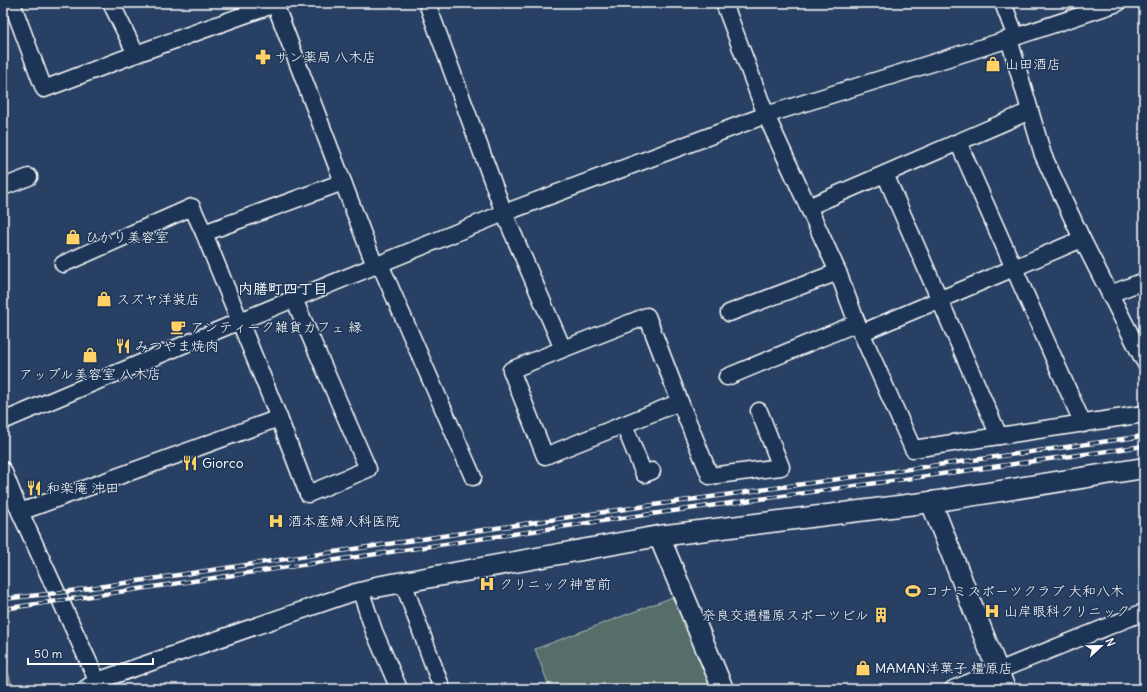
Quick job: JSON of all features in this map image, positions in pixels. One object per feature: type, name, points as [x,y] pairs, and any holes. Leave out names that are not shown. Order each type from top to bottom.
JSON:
[{"type":"street","points":[[12,3],[44,89],[255,7],[276,3],[343,182],[378,265],[473,477]]},
{"type":"street","points":[[111,3],[136,54]]},
{"type":"street","points":[[427,3],[504,213],[563,348]]},
{"type":"street","points":[[724,3],[766,115],[838,272],[859,328],[913,449],[1144,414]]},
{"type":"street","points":[[1003,3],[1013,38],[1030,111],[1043,155],[1082,239],[1143,356]]},
{"type":"street","points":[[3,421],[240,321],[504,213],[766,115],[1013,38],[1109,4]]},
{"type":"street","points":[[808,207],[1030,111]]},
{"type":"street","points":[[958,142],[1083,424]]},
{"type":"street","points":[[885,174],[999,436]]},
{"type":"street","points":[[3,187],[29,177]]},
{"type":"street","points":[[204,233],[343,182]]},
{"type":"street","points":[[63,264],[192,207],[240,321],[308,494],[368,469],[294,299]]},
{"type":"street","points":[[727,377],[940,298],[1082,239]]},
{"type":"street","points":[[729,313],[838,272]]},
{"type":"street","points":[[1110,294],[1144,281]]},
{"type":"street","points":[[680,402],[546,456],[511,370],[563,348],[647,316],[710,476],[781,467],[759,411]]},
{"type":"street","points":[[20,512],[279,418]]},
{"type":"street","points":[[624,425],[644,474],[652,472]]},
{"type":"street","points":[[3,470],[94,686],[352,593],[403,582],[659,536],[931,502],[1144,468]]},
{"type":"street","points":[[931,502],[1001,680]]},
{"type":"street","points":[[659,536],[723,689]]},
{"type":"street","points":[[403,582],[442,689]]},
{"type":"street","points":[[368,590],[374,631],[400,689]]},
{"type":"street","points":[[953,689],[1001,680],[1144,612]]},
{"type":"green space","points":[[681,594],[720,683],[705,689],[550,689],[535,649]]},
{"type":"green space","points":[[3,656],[13,689],[3,689]]},
{"type":"railway","points":[[3,599],[57,593],[611,511],[1144,436]]},
{"type":"railway","points":[[3,609],[615,519],[1144,446]]},
{"type":"place","name":"サン薬局 八木店","points":[[263,57]]},
{"type":"place","name":"山田酒店","points":[[993,64]]},
{"type":"place","name":"ひかり美容室","points":[[73,237]]},
{"type":"place","name":"スズヤ洋装店","points":[[104,299]]},
{"type":"place","name":"アンティーク雑貨カフェ 縁","points":[[178,327]]},
{"type":"place","name":"みつやま焼肉","points":[[123,346]]},
{"type":"place","name":"アップル美容室 八木店","points":[[90,355]]},
{"type":"place","name":"Giorco","points":[[190,463]]},
{"type":"place","name":"和楽庵 沖田","points":[[34,488]]},
{"type":"place","name":"酒本産婦人科医院","points":[[276,521]]},
{"type":"place","name":"クリニック神宮前","points":[[487,584]]},
{"type":"place","name":"コナミスポーツクラブ 大和八木","points":[[913,591]]},
{"type":"place","name":"山岸眼科クリニック","points":[[992,611]]},
{"type":"place","name":"奈良交通橿原スポーツビル","points":[[881,615]]},
{"type":"place","name":"MAMAN洋菓子 橿原店","points":[[863,668]]},
{"type":"district","name":"内膳町四丁目","points":[[283,288]]}]
